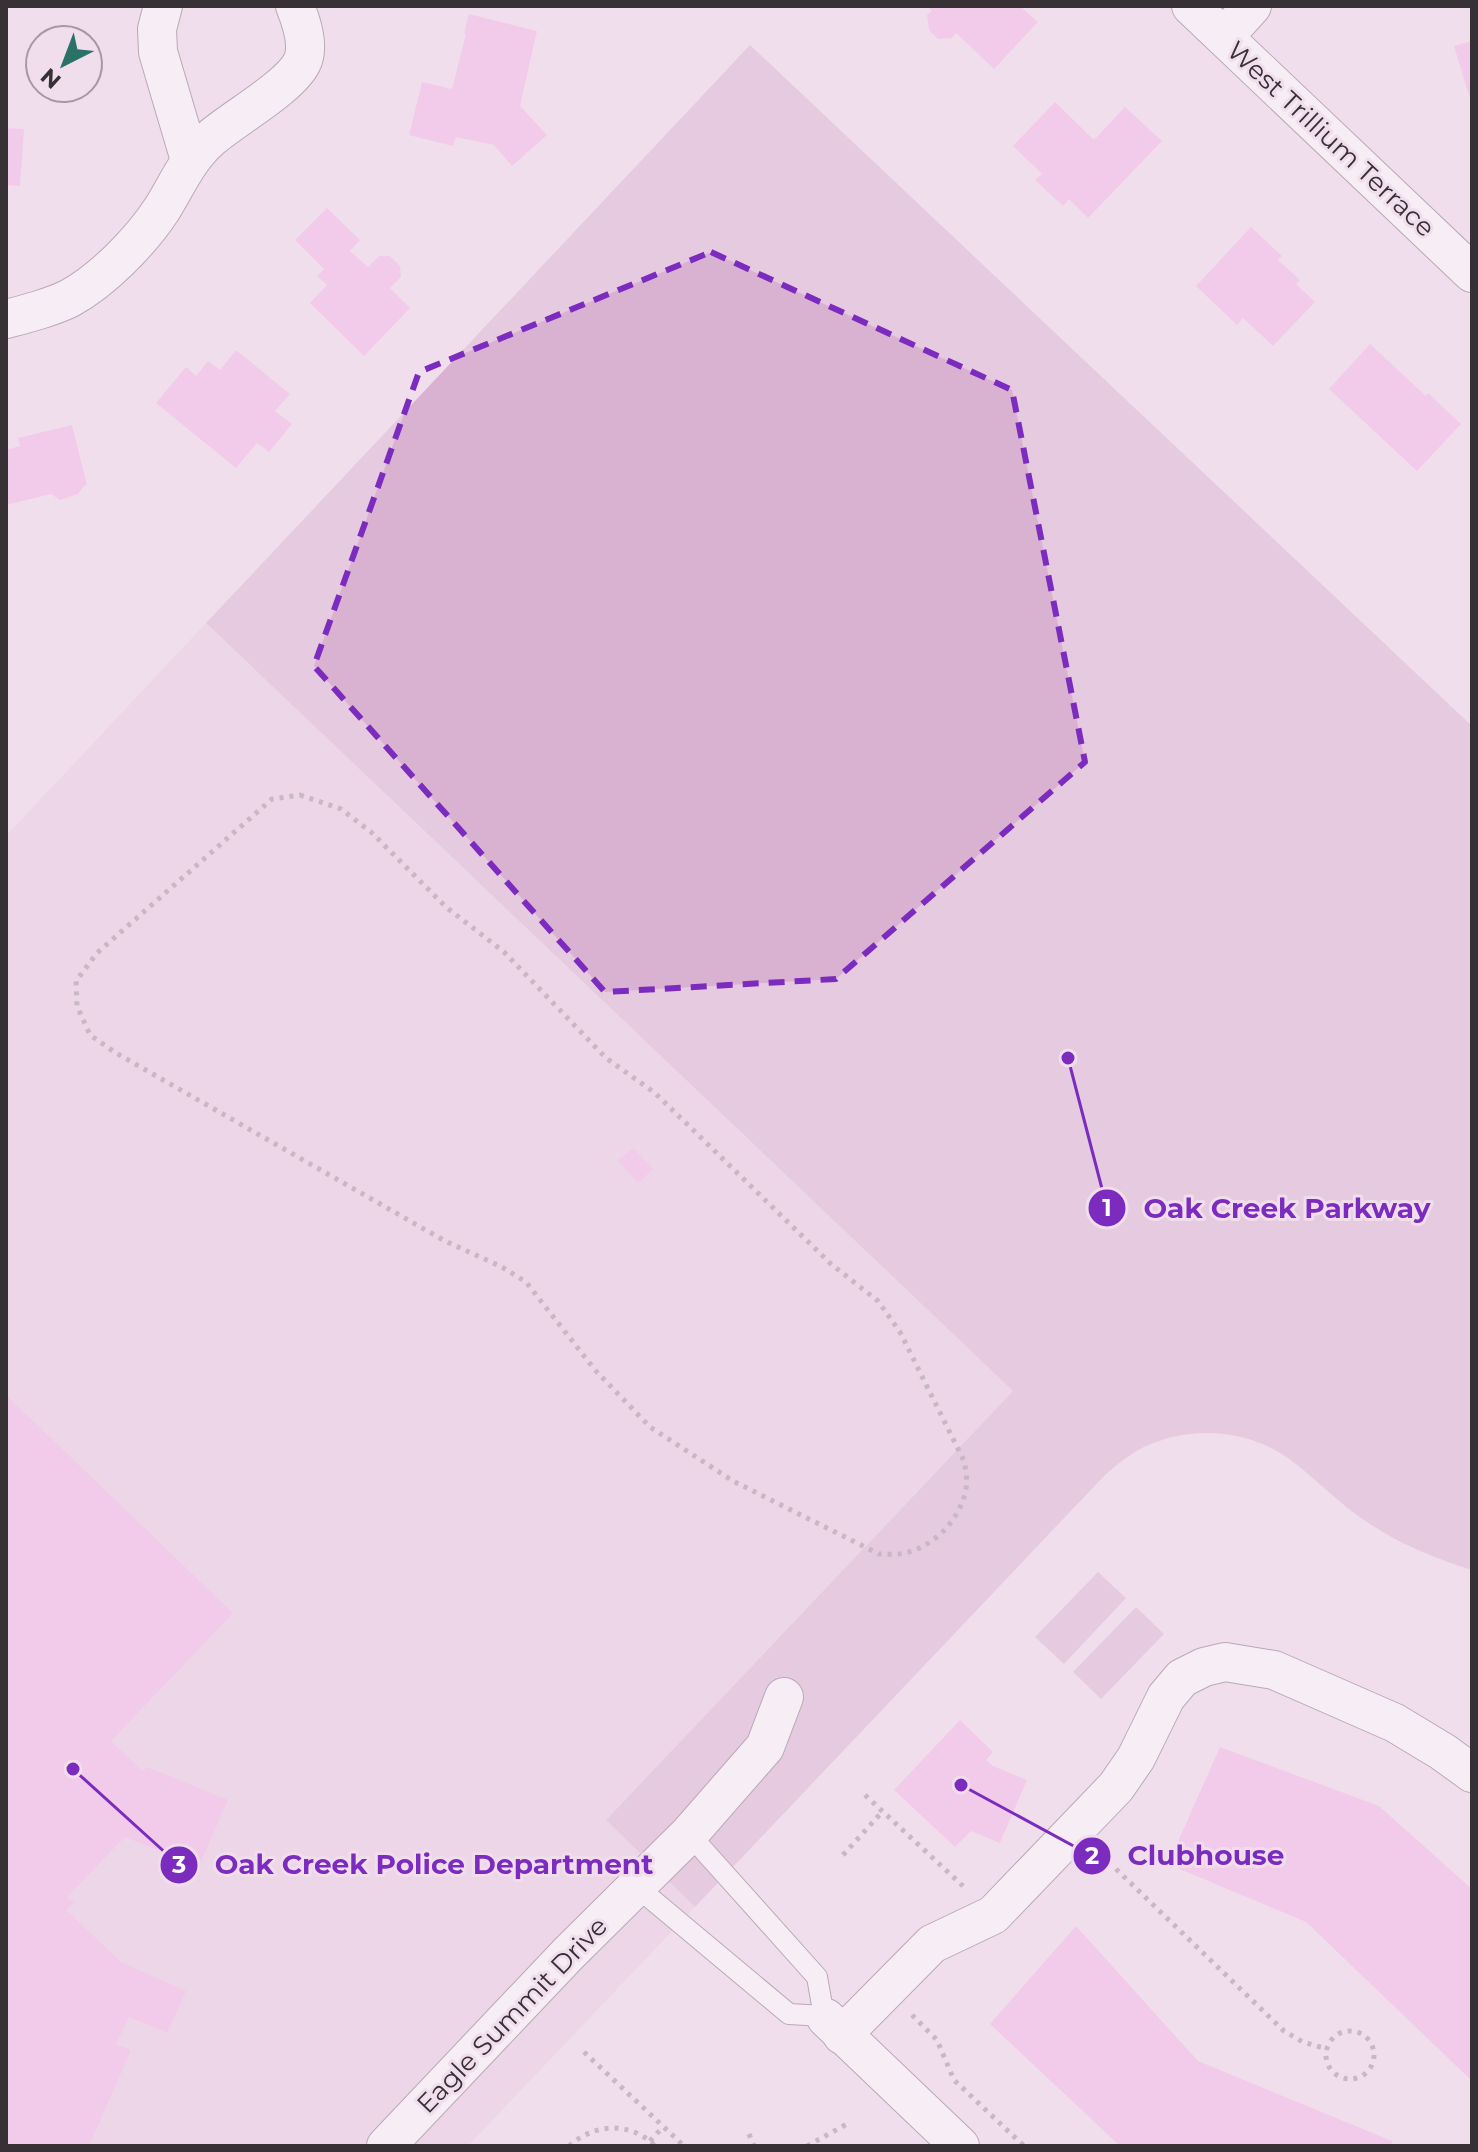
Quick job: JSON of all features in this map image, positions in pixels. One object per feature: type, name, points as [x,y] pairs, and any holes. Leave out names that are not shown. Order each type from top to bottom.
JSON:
[{"type":"street","points":[[163,6],[157,29],[158,52],[190,160]]},
{"type":"street","points":[[6,319],[69,299],[94,281],[126,253],[160,212],[190,160],[209,139],[291,77],[303,60],[304,40],[295,6]]},
{"type":"street","name":"West Trillium Terrace","points":[[1191,6],[1472,273]]},
{"type":"street","points":[[1224,37],[1252,6]]},
{"type":"street","points":[[960,2146],[833,2026],[932,1944],[993,1915],[1116,1787],[1136,1758],[1166,1697],[1182,1678],[1204,1667],[1225,1662],[1274,1670],[1395,1723],[1472,1773]]},
{"type":"street","name":"Eagle Summit Drive","points":[[386,2146],[568,1954],[689,1834],[765,1747],[784,1697]]},
{"type":"lane","points":[[689,1834],[817,1977],[833,2026]]},
{"type":"lane","points":[[637,1887],[789,2014],[833,2026]]},
{"type":"path","points":[[300,795],[341,809],[371,832],[446,907],[504,952],[606,1058],[655,1093],[831,1264],[878,1301],[900,1332],[965,1463],[967,1486],[958,1515],[943,1531],[904,1554],[879,1554],[733,1481],[650,1427],[595,1370],[526,1282],[502,1267],[445,1241],[116,1053],[90,1035],[77,1006],[76,981],[97,953],[272,799],[300,795]]},
{"type":"path","points":[[865,1795],[963,1886]]},
{"type":"path","points":[[843,1855],[883,1811]]},
{"type":"path","points":[[1116,1869],[1284,2031],[1303,2042],[1327,2049]]},
{"type":"path","points":[[905,2009],[937,2040],[954,2080],[1024,2146]]},
{"type":"path","points":[[1355,2031],[1372,2045],[1374,2060],[1366,2074],[1344,2078],[1330,2069],[1327,2049],[1332,2038],[1338,2034],[1355,2031]]},
{"type":"path","points":[[584,2052],[684,2146]]},
{"type":"path","points":[[807,2146],[847,2124]]},
{"type":"path","points":[[569,2146],[586,2134],[609,2127],[634,2131],[653,2143],[663,2127]]},
{"type":"path","points":[[749,2134],[754,2146]]},
{"type":"highlighted area","points":[[711,252],[1012,390],[1085,762],[836,979],[605,992],[314,666],[419,372]]},
{"type":"shaded area","points":[[750,45],[1472,726],[1472,1570],[1429,1555],[1387,1535],[1351,1511],[1285,1456],[1254,1441],[1202,1433],[1168,1438],[1144,1447],[1105,1475],[695,1907],[606,1820],[1013,1391],[206,623]]},
{"type":"shaded area","points":[[206,623],[1013,1391],[606,1820],[695,1907],[468,2146],[6,2146],[6,836]]},
{"type":"shaded area","points":[[1098,1572],[1126,1598],[1064,1664],[1035,1637]]},
{"type":"shaded area","points":[[1136,1607],[1164,1634],[1101,1699],[1073,1672]]},
{"type":"building","points":[[927,6],[1020,6],[1038,22],[994,69],[956,33],[952,38],[938,39],[929,30],[927,15],[932,11]]},
{"type":"building","points":[[469,14],[537,31],[520,106],[547,135],[512,166],[494,145],[456,137],[453,146],[409,135],[422,82],[452,89]]},
{"type":"building","points":[[1472,41],[1472,101],[1471,102],[1454,46]]},
{"type":"building","points":[[1055,102],[1094,140],[1125,107],[1162,141],[1088,218],[1069,199],[1063,206],[1035,180],[1042,174],[1013,146]]},
{"type":"building","points":[[6,128],[24,129],[20,186],[6,185]]},
{"type":"building","points":[[327,208],[360,240],[350,251],[368,267],[379,256],[390,256],[400,266],[401,277],[390,288],[410,308],[364,356],[310,303],[327,285],[317,276],[324,269],[295,240]]},
{"type":"building","points":[[1251,227],[1282,256],[1278,260],[1300,280],[1296,284],[1315,302],[1273,346],[1243,318],[1237,325],[1196,286]]},
{"type":"building","points":[[1370,344],[1461,424],[1417,471],[1329,389]]},
{"type":"building","points":[[236,350],[290,394],[275,411],[292,424],[269,452],[257,443],[236,468],[156,403],[186,367],[196,376],[208,361],[220,370]]},
{"type":"building","points":[[72,425],[87,485],[78,494],[60,500],[51,494],[6,505],[6,450],[20,446],[18,438]]},
{"type":"building","points":[[633,1148],[653,1169],[638,1183],[618,1161]]},
{"type":"building","points":[[6,1395],[233,1613],[111,1741],[143,1771],[147,1767],[228,1800],[199,1866],[125,1837],[67,1897],[74,1902],[66,1910],[121,1962],[186,1991],[167,2033],[129,2017],[116,2044],[131,2050],[89,2146],[6,2146]]},
{"type":"building","points":[[960,1720],[993,1752],[986,1760],[1027,1780],[1000,1843],[971,1831],[955,1847],[894,1790]]},
{"type":"building","points":[[1220,1747],[1379,1806],[1472,1889],[1471,2080],[1306,1922],[1168,1864]]},
{"type":"building","points":[[1076,1926],[1198,2061],[1392,2141],[1391,2146],[1120,2146],[990,2024]]},
{"type":"place","name":"Oak Creek Parkway","points":[[1068,1058]]},
{"type":"place","name":"Oak Creek Police Department","points":[[73,1769]]},
{"type":"place","name":"Clubhouse","points":[[961,1785]]}]
